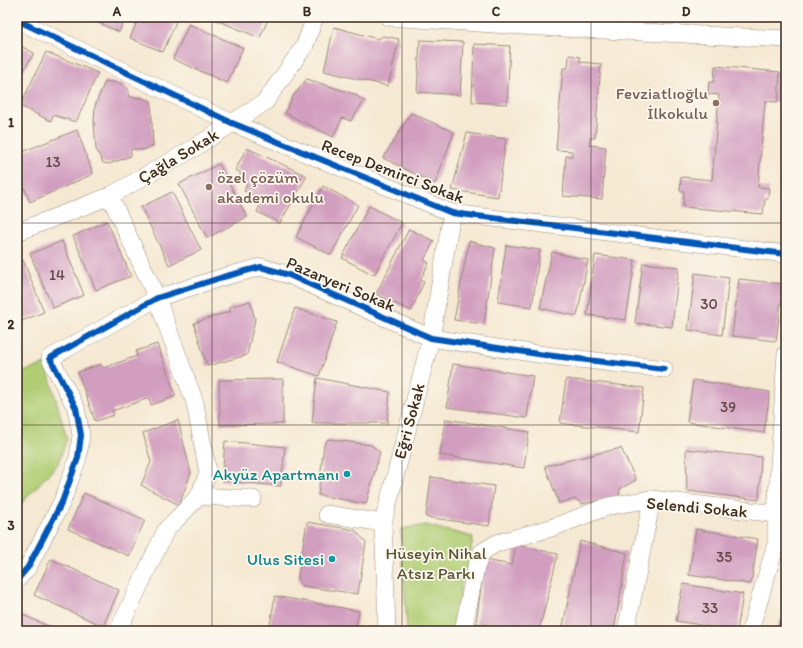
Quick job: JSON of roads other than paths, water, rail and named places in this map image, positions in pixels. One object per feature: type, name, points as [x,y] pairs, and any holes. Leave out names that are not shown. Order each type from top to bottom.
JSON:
[{"type":"street","name":"Çağla Sokak","points":[[17,232],[110,196],[194,148],[265,102],[305,45],[315,17]]},
{"type":"street","points":[[388,17],[522,26],[786,39]]},
{"type":"street","name":"Recep Demirci Sokak","points":[[17,20],[232,123],[452,212],[786,254]]},
{"type":"street","points":[[110,196],[157,298],[195,403],[208,473],[199,496],[166,530],[118,631]]},
{"type":"street","name":"Eğri Sokak","points":[[387,631],[383,523],[431,338],[452,212]]},
{"type":"street","name":"Pazaryeri Sokak","points":[[17,580],[28,567],[62,502],[78,458],[81,435],[76,408],[50,358],[157,298],[223,277],[261,267],[289,275],[431,338],[664,369]]},
{"type":"street","points":[[750,631],[781,545],[776,514],[786,354]]},
{"type":"street","points":[[199,496],[253,499]]},
{"type":"street","points":[[626,631],[652,500]]},
{"type":"street","name":"Selendi Sokak","points":[[463,631],[476,567],[482,552],[497,543],[551,528],[609,506],[652,500],[776,514]]},
{"type":"street","points":[[327,514],[383,523]]},
{"type":"place","name":"Fevziatlıoğlu İlkokulu","points":[[716,103]]},
{"type":"place","name":"özel çözüm akademi okulu","points":[[209,187]]},
{"type":"place","name":"Akyüz Apartmanı","points":[[347,474]]},
{"type":"place","name":"Ulus Sitesi","points":[[332,559]]},
{"type":"park label","name":"Hüseyin Nihal Atsız Parkı","points":[[436,563]]}]
